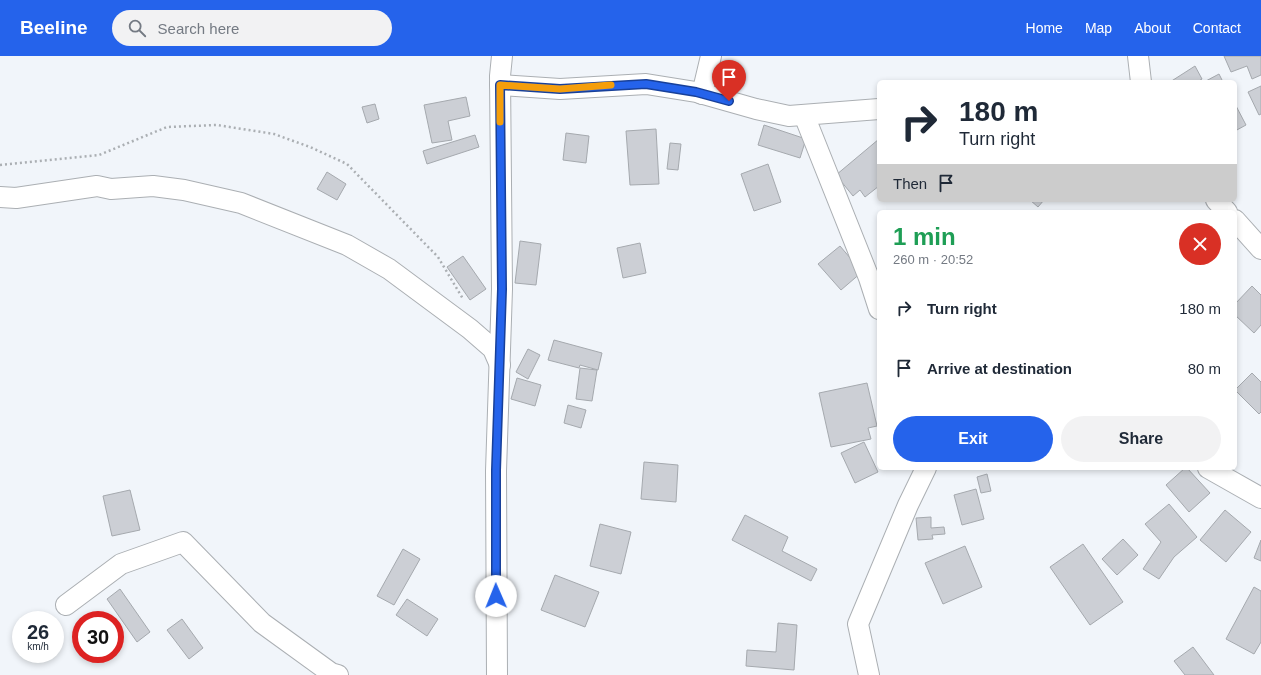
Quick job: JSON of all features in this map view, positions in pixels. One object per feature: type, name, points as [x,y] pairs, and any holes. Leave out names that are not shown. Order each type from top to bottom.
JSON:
[{"type":"street","points":[[497,675],[496,470],[502,289],[500,85],[502,56]]},
{"type":"street","points":[[702,94],[711,56]]},
{"type":"street","points":[[1138,56],[1141,80]]},
{"type":"street","points":[[500,85],[560,89],[646,84],[702,94],[756,109],[789,116],[877,109]]},
{"type":"street","points":[[804,115],[869,278],[877,303]]},
{"type":"street","points":[[0,197],[16,198],[97,186],[111,189],[153,186],[197,193],[241,203],[347,245],[389,269],[470,328],[493,349],[500,365]]},
{"type":"street","points":[[1218,202],[1225,210]]},
{"type":"street","points":[[1237,222],[1261,249]]},
{"type":"street","points":[[869,675],[858,624],[908,505],[925,470]]},
{"type":"street","points":[[1212,470],[1261,498]]},
{"type":"street","points":[[66,605],[121,564],[183,542],[262,623],[331,673],[338,675]]},
{"type":"path","points":[[0,165],[98,155],[167,127],[217,125],[274,134],[310,147],[347,164],[438,258],[463,296],[470,328]]},
{"type":"building","points":[[1224,56],[1261,56],[1261,75],[1252,79],[1247,66],[1231,72]]},
{"type":"building","points":[[1195,66],[1202,79],[1200,80],[1173,80]]},
{"type":"building","points":[[1219,74],[1222,80],[1208,80]]},
{"type":"building","points":[[1261,86],[1261,114],[1259,115],[1248,92]]},
{"type":"building","points":[[466,97],[470,116],[448,121],[452,140],[432,143],[424,105]]},
{"type":"building","points":[[375,104],[379,119],[367,123],[362,107]]},
{"type":"building","points":[[1237,108],[1246,125],[1237,130]]},
{"type":"building","points":[[764,125],[806,139],[800,158],[758,145]]},
{"type":"building","points":[[656,129],[659,184],[630,185],[626,131]]},
{"type":"building","points":[[566,133],[589,136],[586,163],[563,160]]},
{"type":"building","points":[[475,135],[479,147],[427,164],[423,151]]},
{"type":"building","points":[[877,141],[877,188],[865,197],[860,190],[853,196],[836,175]]},
{"type":"building","points":[[670,143],[681,144],[678,170],[667,169]]},
{"type":"building","points":[[768,164],[781,202],[754,211],[741,174]]},
{"type":"building","points":[[327,172],[346,184],[337,200],[317,189]]},
{"type":"building","points":[[1032,202],[1042,202],[1038,207]]},
{"type":"building","points":[[520,241],[541,244],[536,285],[515,283]]},
{"type":"building","points":[[640,243],[646,273],[623,278],[617,248]]},
{"type":"building","points":[[840,246],[862,272],[841,290],[818,264]]},
{"type":"building","points":[[463,256],[486,289],[470,300],[447,267]]},
{"type":"building","points":[[1252,286],[1261,295],[1261,325],[1254,333],[1237,317],[1237,302]]},
{"type":"building","points":[[554,340],[602,353],[598,370],[580,365],[579,368],[548,360]]},
{"type":"building","points":[[528,349],[540,355],[528,379],[516,372]]},
{"type":"building","points":[[580,368],[597,370],[592,401],[576,399]]},
{"type":"building","points":[[1252,373],[1261,382],[1261,412],[1259,414],[1237,392],[1237,388]]},
{"type":"building","points":[[517,378],[541,385],[535,406],[511,399]]},
{"type":"building","points":[[867,383],[877,426],[868,428],[871,439],[831,447],[819,393]]},
{"type":"building","points":[[568,405],[586,410],[581,428],[564,423]]},
{"type":"building","points":[[864,442],[878,472],[855,483],[841,453]]},
{"type":"building","points":[[644,462],[678,465],[676,502],[641,499]]},
{"type":"building","points":[[1183,470],[1189,470],[1210,493],[1189,512],[1166,485]]},
{"type":"building","points":[[987,474],[991,491],[981,493],[977,477]]},
{"type":"building","points":[[976,489],[984,519],[962,525],[954,495]]},
{"type":"building","points":[[130,490],[140,530],[112,536],[103,496]]},
{"type":"building","points":[[1169,504],[1197,537],[1174,557],[1159,579],[1143,569],[1161,542],[1145,524]]},
{"type":"building","points":[[1225,510],[1251,532],[1226,562],[1200,540]]},
{"type":"building","points":[[745,515],[788,537],[782,551],[817,569],[811,581],[732,540]]},
{"type":"building","points":[[931,517],[931,528],[944,527],[945,534],[932,535],[933,539],[918,540],[916,518]]},
{"type":"building","points":[[600,524],[631,532],[621,574],[590,566]]},
{"type":"building","points":[[1123,539],[1138,555],[1117,575],[1102,559]]},
{"type":"building","points":[[1261,540],[1261,561],[1254,558]]},
{"type":"building","points":[[1083,544],[1123,602],[1090,625],[1050,567]]},
{"type":"building","points":[[965,546],[982,587],[943,604],[925,563]]},
{"type":"building","points":[[403,549],[420,559],[394,605],[377,596]]},
{"type":"building","points":[[555,575],[599,592],[585,627],[541,610]]},
{"type":"building","points":[[1254,587],[1261,591],[1261,642],[1254,654],[1226,639]]},
{"type":"building","points":[[120,589],[150,632],[137,642],[124,623],[124,611],[115,611],[107,599]]},
{"type":"building","points":[[407,599],[438,619],[427,636],[396,615]]},
{"type":"building","points":[[182,619],[203,648],[189,659],[167,630]]},
{"type":"building","points":[[778,623],[797,625],[794,670],[746,666],[747,650],[776,652]]},
{"type":"building","points":[[1193,647],[1214,675],[1185,675],[1174,661]]},
{"type":"slow traffic","points":[[500,122],[500,85],[560,89],[611,85]]},
{"type":"route","points":[[496,596],[496,470],[502,289],[500,85],[560,89],[646,84],[696,92],[729,101]]}]
